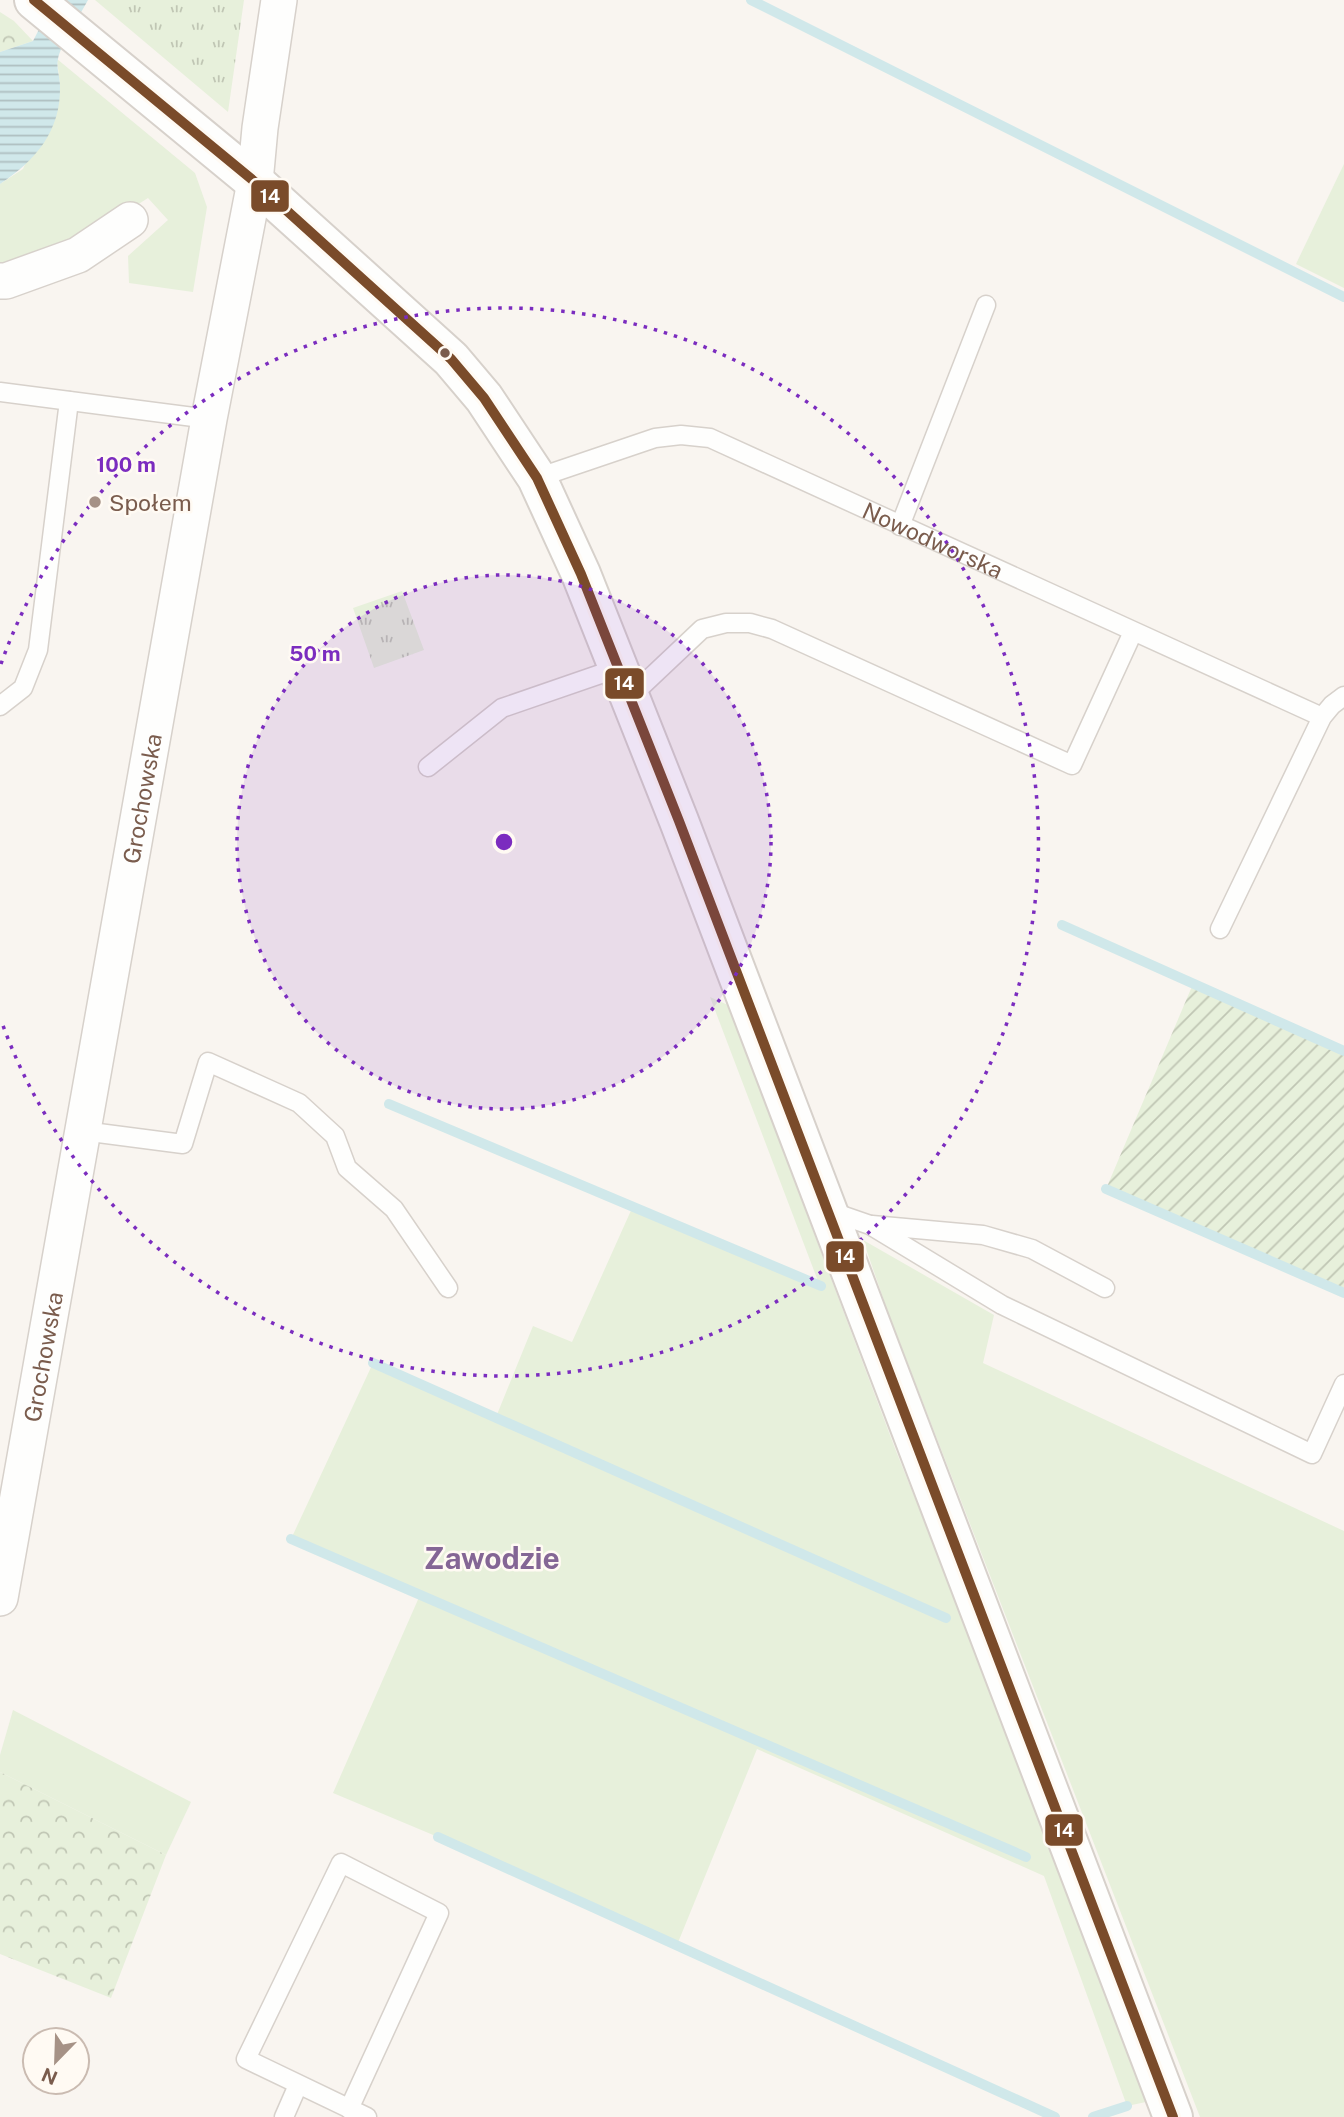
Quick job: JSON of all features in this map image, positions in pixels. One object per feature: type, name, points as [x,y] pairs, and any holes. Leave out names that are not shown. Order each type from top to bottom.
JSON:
[{"type":"street","points":[[34,0],[255,182],[451,359],[484,398],[537,478],[581,574],[624,683],[1173,2117]]},
{"type":"street","name":"Grochowska","points":[[0,1598],[209,419],[255,182],[260,128],[279,0]]},
{"type":"street","points":[[0,281],[78,255],[130,220]]},
{"type":"lane","points":[[900,526],[986,306]]},
{"type":"lane","points":[[0,392],[209,419]]},
{"type":"lane","points":[[0,706],[23,688],[38,650],[69,401]]},
{"type":"lane","name":"Nowodworska","points":[[537,478],[654,438],[681,435],[710,438],[1322,717]]},
{"type":"lane","points":[[428,767],[502,708],[624,683],[702,629],[726,623],[750,623],[772,629],[1072,765],[1133,632]]},
{"type":"lane","points":[[1220,929],[1322,717],[1344,696]]},
{"type":"lane","points":[[83,1131],[183,1144],[208,1062],[299,1104],[335,1136],[347,1168],[394,1209],[449,1289]]},
{"type":"lane","points":[[829,1214],[870,1224],[983,1235],[1032,1249],[1105,1288]]},
{"type":"lane","points":[[870,1224],[1002,1305],[1312,1454],[1344,1384]]},
{"type":"lane","points":[[348,2109],[439,1913],[341,1863],[246,2059],[348,2109],[367,2117]]},
{"type":"lane","points":[[284,2117],[299,2085]]},
{"type":"green space","points":[[95,0],[244,0],[228,112]]},
{"type":"green space","points":[[0,12],[14,21],[33,41],[0,52]]},
{"type":"green space","points":[[57,59],[195,173],[207,207],[193,292],[129,283],[128,256],[168,220],[148,198],[107,224],[64,246],[0,265],[0,184],[23,169],[60,86]]},
{"type":"green space","points":[[1344,164],[1344,288],[1296,264]]},
{"type":"green space","points":[[402,591],[424,650],[374,668],[353,608]]},
{"type":"green space","points":[[1193,984],[1344,1051],[1344,1293],[1106,1189]]},
{"type":"green space","points":[[710,997],[728,1005],[896,1451],[986,1675],[1146,2102],[1127,2106],[1044,1876],[757,1749],[677,1945],[438,1837],[333,1793],[420,1595],[291,1539],[373,1363],[496,1417],[533,1326],[572,1342],[633,1206],[821,1289]]},
{"type":"green space","points":[[863,1240],[994,1315],[983,1363],[1344,1531],[1344,2117],[1200,2117],[889,1315]]},
{"type":"green space","points":[[13,1710],[191,1802],[166,1855],[0,1772],[0,1755]]},
{"type":"green space","points":[[0,1772],[166,1855],[111,1998],[0,1954]]},
{"type":"water","points":[[54,0],[88,0],[58,59],[60,86],[56,117],[44,143],[35,154],[0,184],[0,52],[33,41]]},
{"type":"waterway","points":[[751,0],[1344,297]]},
{"type":"waterway","points":[[1062,925],[1344,1051]]},
{"type":"waterway","points":[[389,1104],[821,1286]]},
{"type":"waterway","points":[[1106,1189],[1344,1293]]},
{"type":"waterway","points":[[373,1363],[946,1618]]},
{"type":"waterway","points":[[291,1539],[1026,1857]]},
{"type":"waterway","points":[[438,1837],[1055,2117]]},
{"type":"waterway","points":[[1093,2117],[1127,2106]]},
{"type":"transit line","name":"14","points":[[34,0],[255,182],[451,359],[484,398],[537,478],[581,574],[679,821],[1173,2117]]},
{"type":"place","name":"Społem","points":[[95,502]]},
{"type":"district","name":"Zawodzie","points":[[492,1558]]}]
